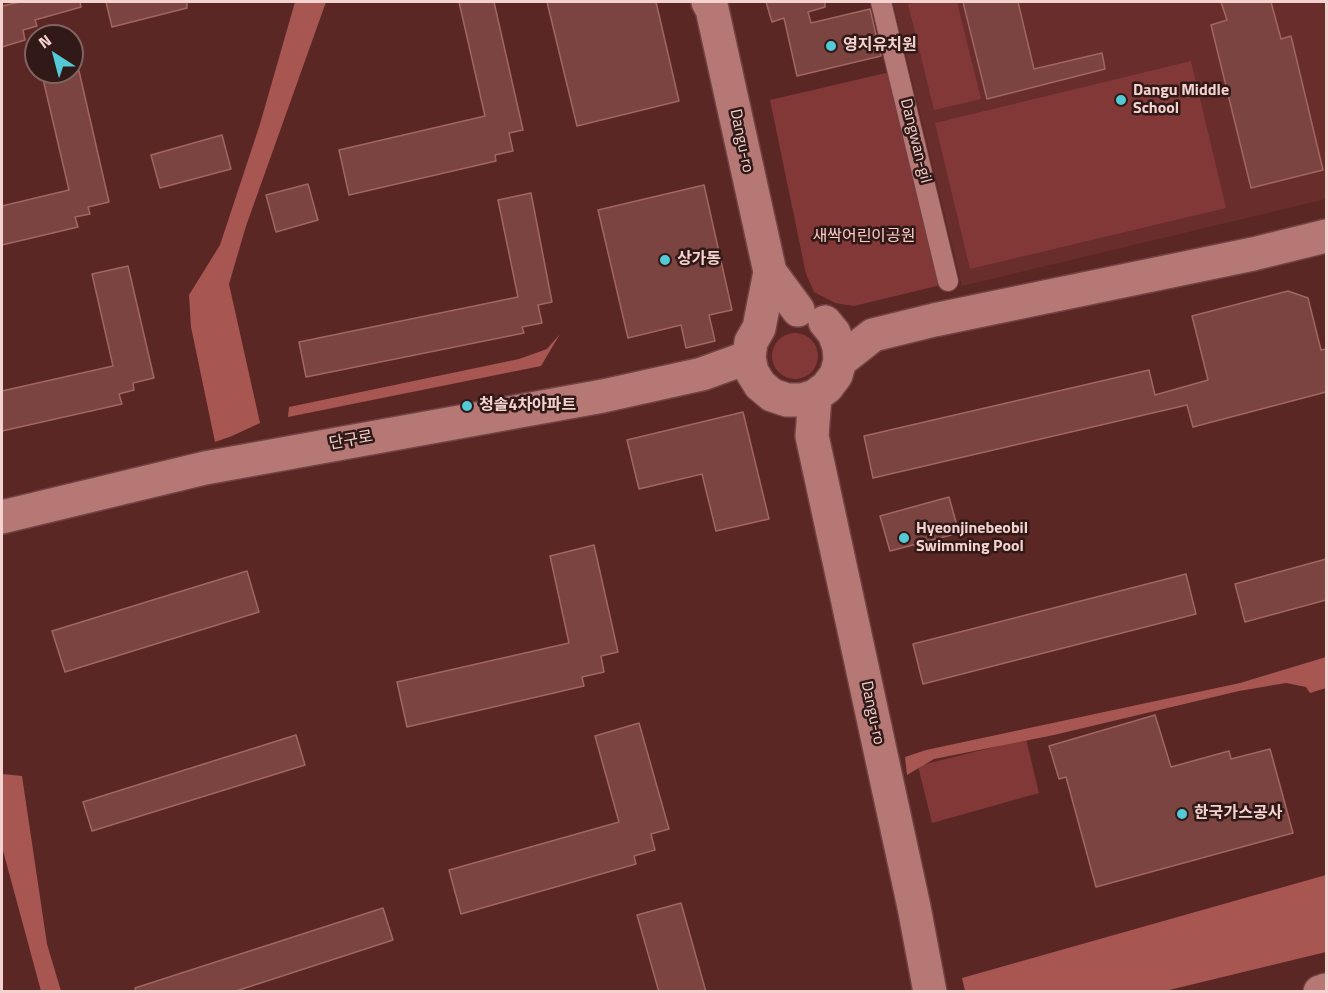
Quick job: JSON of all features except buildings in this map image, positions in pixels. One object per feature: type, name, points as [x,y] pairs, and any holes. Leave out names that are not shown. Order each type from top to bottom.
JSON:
[{"type":"street","name":"Dangwan-gil","points":[[881,2],[948,281]]},
{"type":"street","name":"Dangu-ro","points":[[712,4],[770,272]]},
{"type":"street","points":[[770,272],[774,373],[827,387],[840,361],[873,335],[934,320],[1253,254],[1326,236]]},
{"type":"street","points":[[770,272],[812,316],[834,333],[839,347],[840,361]]},
{"type":"street","name":"단구로","points":[[2,517],[206,468],[603,396],[702,374],[774,373],[770,317],[784,312],[812,316]]},
{"type":"street","points":[[812,316],[873,335]]},
{"type":"street","name":"Dangu-ro","points":[[774,373],[812,436],[914,907],[930,992]]},
{"type":"street","points":[[1320,992],[1326,990]]},
{"type":"shaded area","points":[[295,2],[326,2],[246,226],[229,284],[260,423],[215,442],[191,327],[189,295],[220,245],[260,124]]},
{"type":"shaded area","name":"Dangu Middle School","points":[[893,2],[1326,2],[1326,199],[962,286]]},
{"type":"shaded area","points":[[560,334],[541,366],[288,417],[289,407],[519,359],[547,349]]},
{"type":"shaded area","points":[[1326,657],[1326,688],[1310,693],[1306,687],[1286,683],[1239,691],[1054,735],[934,759],[907,775],[905,757],[926,750],[1240,683]]},
{"type":"shaded area","points":[[2,774],[22,776],[47,944],[61,991],[41,991],[2,847]]},
{"type":"shaded area","points":[[1326,875],[1326,952],[1165,991],[965,991],[962,978]]},
{"type":"green space","points":[[957,2],[981,99],[934,110],[908,4]]},
{"type":"green space","points":[[1191,61],[1226,208],[970,269],[935,123]]},
{"type":"green space","name":"새싹어린이공원","points":[[890,72],[941,285],[854,306],[835,303],[814,292],[806,274],[770,100]]},
{"type":"green space","points":[[795,333],[811,340],[818,356],[811,372],[795,379],[779,372],[772,356],[779,340]]},
{"type":"green space","points":[[1026,739],[1039,793],[932,823],[918,766]]},
{"type":"place","name":"영지유치원","points":[[831,46]]},
{"type":"place","name":"Dangu Middle School","points":[[1121,100]]},
{"type":"place","name":"상가동","points":[[665,260]]},
{"type":"place","name":"청솔4차아파트","points":[[467,406]]},
{"type":"place","name":"Hyeonjinebeobil Swimming Pool","points":[[904,538]]},
{"type":"place","name":"한국가스공사","points":[[1182,814]]}]
